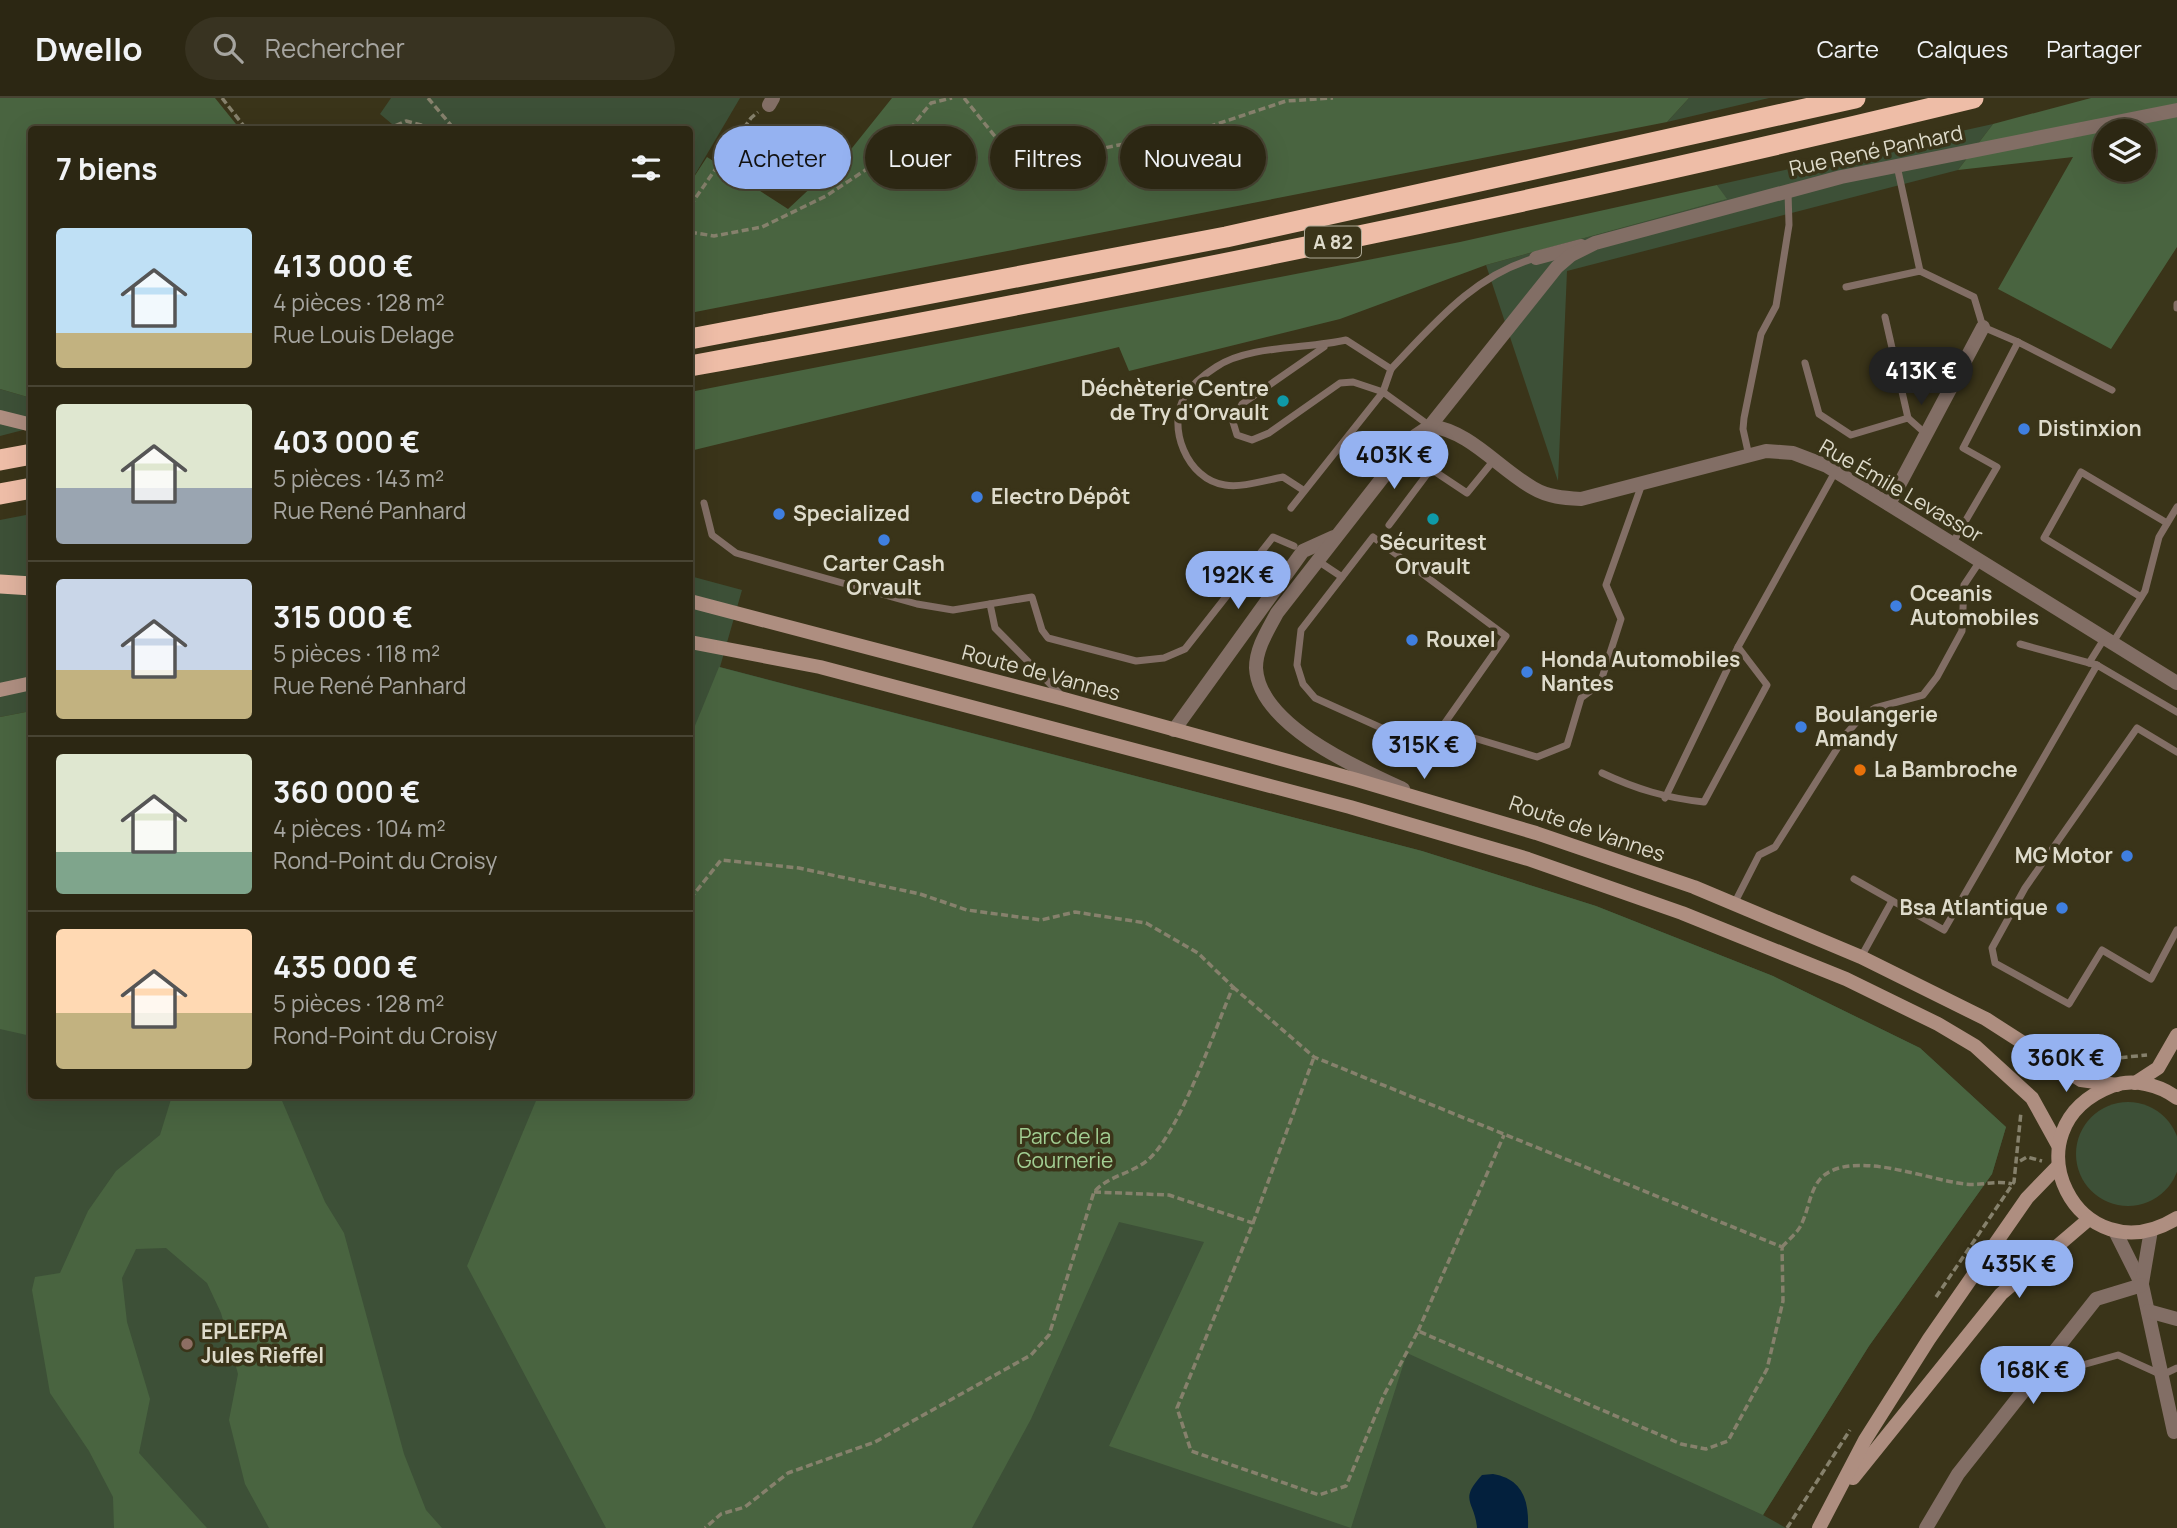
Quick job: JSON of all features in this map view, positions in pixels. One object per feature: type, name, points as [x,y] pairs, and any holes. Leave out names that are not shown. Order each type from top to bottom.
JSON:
[{"type":"highway","name":"A 82","points":[[693,338],[1226,237],[1855,98]]},
{"type":"highway","name":"A 82","points":[[693,365],[1282,253],[1697,163],[1973,98]]},
{"type":"highway","points":[[0,460],[28,455]]},
{"type":"highway","points":[[0,494],[28,489]]},
{"type":"highway","points":[[0,584],[28,586]]},
{"type":"main road","points":[[0,417],[28,424]]},
{"type":"main road","name":"Route de Vannes","points":[[693,602],[1064,699],[1536,833],[1734,904],[1861,957],[1986,1019],[2081,1080],[2135,1083]]},
{"type":"main road","points":[[693,643],[820,667],[1350,807],[1528,859],[1682,913],[1846,979],[1938,1024],[1975,1046],[2029,1095],[2059,1144]]},
{"type":"main road","points":[[0,690],[28,684]]},
{"type":"main road","points":[[2135,1083],[2158,1068],[2177,1035]]},
{"type":"main road","points":[[2135,1083],[2154,1086],[2177,1098]]},
{"type":"main road","points":[[2116,1084],[2096,1093],[2078,1106],[2066,1124],[2059,1144],[2058,1166],[2063,1186],[2074,1205],[2089,1219],[2116,1231],[2151,1230],[2177,1218]]},
{"type":"main road","points":[[1819,1528],[1865,1440],[1929,1339],[2027,1198],[2058,1166]]},
{"type":"main road","points":[[1831,1507],[1937,1369],[2001,1294],[2089,1219]]},
{"type":"street","name":"Rue René Panhard","points":[[1536,258],[1552,251],[1586,246],[1788,191],[1897,166],[2177,110]]},
{"type":"street","name":"Rue René Panhard","points":[[1423,799],[1347,763],[1307,735],[1267,701],[1258,682],[1256,664],[1262,640],[1277,613],[1415,436],[1430,426],[1557,267],[1586,246]]},
{"type":"street","points":[[1889,504],[1983,327]]},
{"type":"street","name":"Rue Émile Levassor","points":[[1430,426],[1449,429],[1533,489],[1557,498],[1581,499],[1766,451],[1793,453],[1835,472],[1889,504],[2177,683]]},
{"type":"street","name":"Rue René Panhard","points":[[1174,730],[1298,548],[1338,535]]},
{"type":"street","points":[[1298,548],[1318,561]]},
{"type":"street","points":[[2142,1285],[2151,1230]]},
{"type":"street","points":[[2116,1231],[2142,1285],[2174,1432]]},
{"type":"street","points":[[1926,1528],[1958,1474],[2096,1299],[2142,1285]]},
{"type":"street","points":[[2148,1311],[2177,1319]]},
{"type":"lane","points":[[1897,166],[1920,271]]},
{"type":"lane","points":[[1749,456],[1743,429],[1744,418],[1761,334],[1776,306],[1789,225],[1788,191]]},
{"type":"lane","points":[[1291,508],[1383,392],[1391,369],[1434,324],[1486,278],[1536,258]]},
{"type":"lane","points":[[1846,287],[1920,271],[1974,297],[1983,327],[2112,390]]},
{"type":"lane","points":[[1885,317],[1908,418],[1927,434]]},
{"type":"lane","points":[[1303,490],[1283,477],[1225,485],[1192,466],[1181,443],[1176,419],[1184,396],[1219,365],[1243,355],[1346,340],[1365,349],[1391,369]]},
{"type":"lane","points":[[1952,544],[1997,467],[1963,448],[2018,342]]},
{"type":"lane","points":[[1327,344],[1242,404],[1233,422],[1237,435],[1252,440],[1269,433],[1340,383],[1353,382],[1383,392],[1430,426]]},
{"type":"lane","points":[[1805,363],[1819,414],[1851,435],[1908,418]]},
{"type":"lane","points":[[1389,524],[1431,469],[1467,493],[1494,460]]},
{"type":"lane","points":[[1665,798],[1738,647],[1835,472]]},
{"type":"lane","points":[[2141,597],[2044,538],[2081,472],[2167,523]]},
{"type":"lane","points":[[1464,735],[1537,757],[1567,745],[1581,698],[1600,684],[1621,619],[1606,586],[1642,483]]},
{"type":"lane","points":[[704,503],[712,535],[736,553],[917,604],[953,610],[1032,597],[1042,630],[1048,638],[1147,662],[1185,649],[1273,537],[1298,548]]},
{"type":"lane","points":[[1854,880],[1944,930],[2093,664],[2141,597],[2159,537],[2177,507]]},
{"type":"lane","points":[[1373,537],[1506,636],[1430,744],[1406,739],[1315,698],[1303,684],[1297,665],[1301,630],[1342,577],[1373,537]]},
{"type":"lane","points":[[1318,561],[1342,577]]},
{"type":"lane","points":[[1734,904],[1759,855],[1775,847],[1847,733],[1862,716],[1875,708],[1923,695],[1962,631],[1964,585],[1980,561]]},
{"type":"lane","points":[[990,604],[995,628],[1064,699]]},
{"type":"lane","points":[[2020,644],[2093,664],[2177,712]]},
{"type":"lane","points":[[1602,773],[1637,790],[1665,798],[1704,802],[1767,685],[1738,647]]},
{"type":"lane","points":[[2177,752],[2137,728],[2025,888],[1993,948],[1995,963],[2069,1003],[2102,950],[2151,979],[2177,930]]},
{"type":"lane","points":[[1861,957],[1892,901]]},
{"type":"lane","points":[[2032,1379],[2118,1354],[2162,1375],[2177,1368]]},
{"type":"path","points":[[222,98],[244,126]]},
{"type":"path","points":[[428,98],[452,126]]},
{"type":"path","points":[[693,232],[714,236],[762,227],[826,196],[867,169],[909,130],[931,103],[952,98]]},
{"type":"path","points":[[964,98],[1006,150],[1034,156],[1089,151],[1205,128],[1286,101],[1333,98]]},
{"type":"path","points":[[693,202],[751,118],[771,101]]},
{"type":"path","points":[[395,126],[406,121],[425,126]]},
{"type":"path","points":[[693,895],[721,860],[799,868],[920,894],[967,910],[1041,920],[1075,912],[1146,923],[1198,953],[1314,1057],[1782,1247]]},
{"type":"path","points":[[705,1528],[722,1514],[745,1507],[788,1473],[875,1442],[1031,1355],[1049,1335],[1094,1192],[1104,1181],[1137,1169],[1154,1155],[1174,1122],[1233,987]]},
{"type":"path","points":[[2055,1063],[2071,1051],[2097,1060],[2119,1060],[2169,1051]]},
{"type":"path","points":[[1314,1057],[1253,1223],[1177,1408],[1191,1451],[1319,1495],[1346,1486],[1384,1395],[1418,1331],[1504,1135]]},
{"type":"path","points":[[2029,1095],[2021,1109],[2018,1163],[2027,1157],[2058,1166]]},
{"type":"path","points":[[1418,1331],[1681,1444],[1706,1449],[1728,1441],[1767,1369],[1783,1301],[1782,1247],[1800,1227],[1811,1196],[1823,1177],[1850,1166],[1875,1166],[1941,1182],[1975,1185],[1996,1180],[2012,1184]]},
{"type":"path","points":[[1094,1192],[1169,1195],[1253,1223]]},
{"type":"green space","points":[[0,98],[215,98],[238,126],[28,126],[28,397],[0,389]]},
{"type":"green space","points":[[391,98],[740,98],[724,126],[714,126],[714,142],[693,178],[693,126],[394,126],[380,114]]},
{"type":"green space","points":[[892,98],[1689,98],[1667,122],[693,312],[693,178],[707,157],[714,161],[714,189],[757,189],[788,209],[809,189],[851,189],[851,149],[865,132],[865,189],[976,189],[976,126],[870,126]]},
{"type":"green space","points":[[1689,98],[1769,98],[1667,122]]},
{"type":"green space","points":[[2091,98],[2177,98],[2177,247],[2111,349],[1998,289],[2073,157],[1958,170],[1993,124]]},
{"type":"green space","points":[[1993,124],[1958,170],[1567,271],[1558,481],[1486,265],[1726,199],[1717,185]]},
{"type":"green space","points":[[1717,185],[1727,199],[1486,265],[1340,319],[1129,371],[1119,347],[693,450],[693,391],[1460,242]]},
{"type":"green space","points":[[0,389],[28,397],[28,429],[0,436]]},
{"type":"green space","points":[[28,515],[28,712],[0,717],[0,520]]},
{"type":"green space","name":"Parc de la Gournerie","points":[[693,577],[742,590],[720,667],[1422,851],[1596,906],[1773,976],[1920,1048],[2006,1127],[1992,1174],[1869,1346],[1763,1515],[1786,1528],[0,1528],[0,996],[28,1001],[28,1099],[693,1099]]},
{"type":"green space","name":"Parc de la Gournerie","points":[[719,667],[1422,851],[1596,906],[1773,976],[1920,1048],[2006,1127],[1992,1174],[1869,1346],[1763,1515],[1407,1353],[1351,1528],[1109,1446],[1204,1242],[1119,1222],[1031,1419],[972,1528],[606,1528],[467,1266],[537,1099],[693,1099],[693,731]]},
{"type":"green space","points":[[28,712],[28,1035],[0,1029],[0,717]]},
{"type":"green space","points":[[171,1099],[281,1099],[325,1202],[344,1233],[404,1454],[426,1510],[442,1528],[269,1528],[245,1484],[229,1420],[238,1374],[221,1313],[207,1283],[166,1248],[136,1249],[122,1278],[127,1322],[150,1399],[139,1453],[207,1528],[114,1528],[113,1497],[89,1451],[50,1393],[32,1290],[35,1277],[60,1273],[88,1211],[116,1171],[160,1135]]},
{"type":"green space","points":[[2128,1102],[2148,1106],[2165,1117],[2176,1134],[2176,1174],[2165,1191],[2148,1202],[2128,1206],[2108,1202],[2091,1191],[2080,1174],[2076,1154],[2080,1134],[2091,1117],[2108,1106]]},
{"type":"water","points":[[1493,1474],[1518,1486],[1525,1500],[1528,1528],[1477,1528],[1469,1496],[1482,1475]]},
{"type":"place","name":"Déchèterie Centre de Try d'Orvault","points":[[1283,401]]},
{"type":"place","name":"Distinxion","points":[[2024,429]]},
{"type":"place","name":"Electro Dépôt","points":[[977,497]]},
{"type":"place","name":"Specialized","points":[[779,514]]},
{"type":"place","name":"Sécuritest Orvault","points":[[1433,519]]},
{"type":"place","name":"Carter Cash Orvault","points":[[884,540]]},
{"type":"place","name":"Oceanis Automobiles","points":[[1896,606]]},
{"type":"place","name":"Rouxel","points":[[1412,640]]},
{"type":"place","name":"Honda Automobiles Nantes","points":[[1527,672]]},
{"type":"place","name":"Boulangerie Amandy","points":[[1801,727]]},
{"type":"place","name":"La Bambroche","points":[[1860,770]]},
{"type":"place","name":"MG Motor","points":[[2127,856]]},
{"type":"place","name":"Bsa Atlantique","points":[[2062,908]]},
{"type":"place","name":"EPLEFPA Jules Rieffel","points":[[187,1344]]}]
